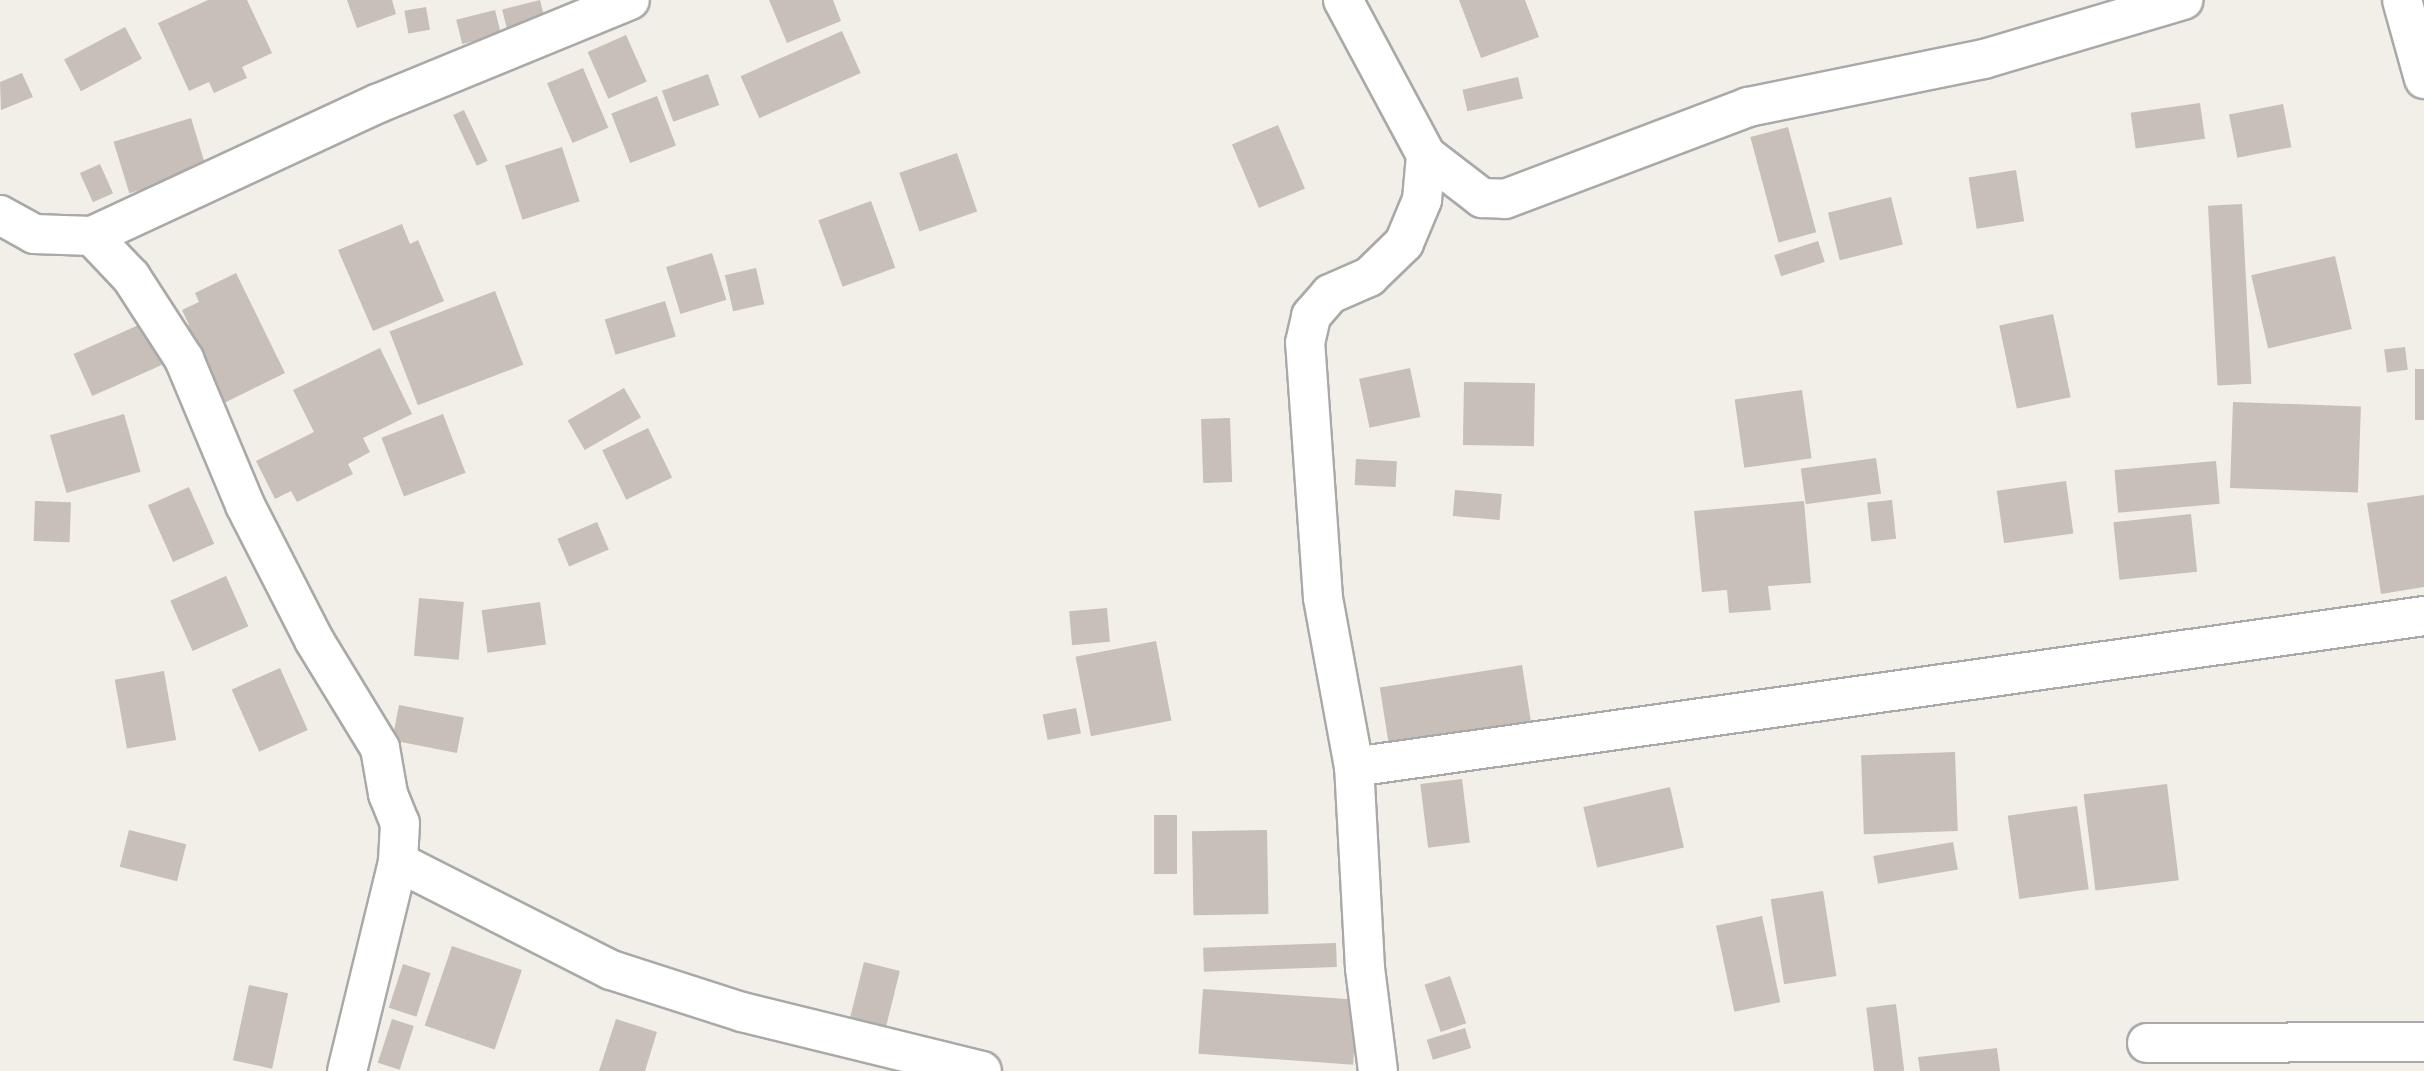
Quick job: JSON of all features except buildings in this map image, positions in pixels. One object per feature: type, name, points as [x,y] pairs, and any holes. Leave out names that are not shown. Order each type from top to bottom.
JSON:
[{"type":"street","points":[[0,215],[34,234],[92,236],[379,103],[630,0]]},
{"type":"street","points":[[1343,0],[1426,155],[1482,198],[1505,199],[1748,107],[1984,59],[2183,0]]},
{"type":"street","points":[[2402,0],[2424,79]]},
{"type":"street","points":[[1378,1071],[1365,968],[1354,767],[1323,598],[1305,343],[1311,316],[1330,294],[1369,277],[1404,243],[1422,200],[1426,155]]},
{"type":"street","points":[[92,236],[131,277],[184,359],[245,505],[314,640],[380,748],[388,794],[400,823],[398,862],[347,1071]]},
{"type":"street","points":[[1354,767],[2424,616]]},
{"type":"street","points":[[398,862],[611,970],[742,1012],[982,1071]]},
{"type":"street","points":[[2147,1043],[2424,1042]]}]
